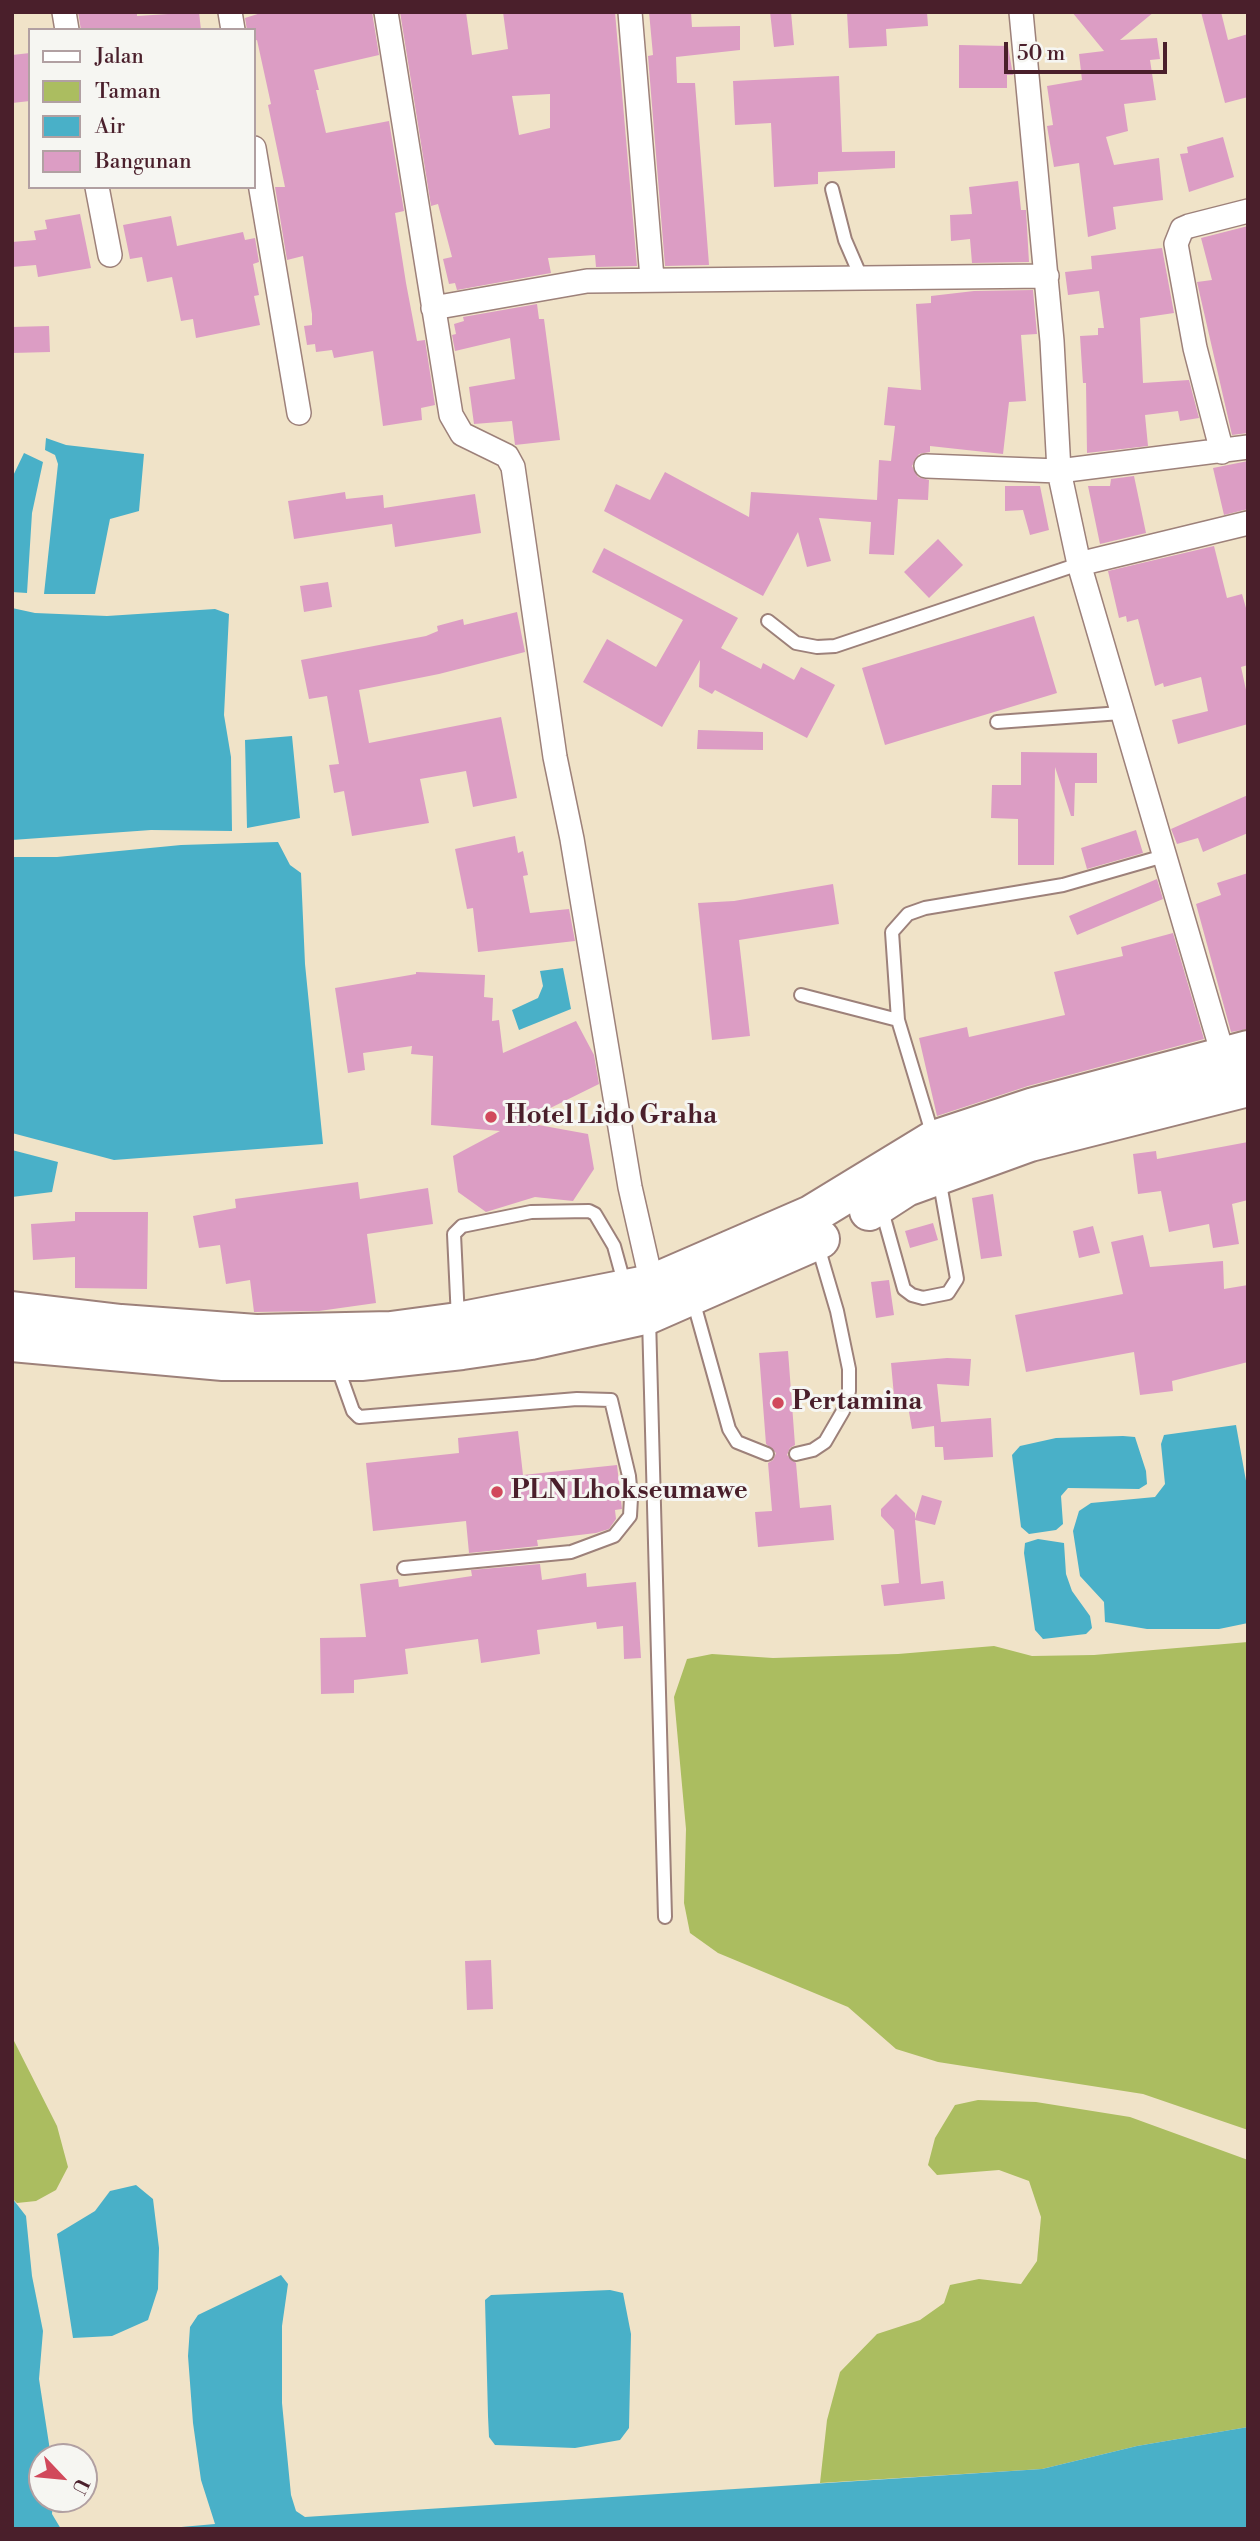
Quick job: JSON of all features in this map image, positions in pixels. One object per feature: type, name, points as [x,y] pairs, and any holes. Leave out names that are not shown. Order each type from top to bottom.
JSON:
[{"type":"highway","points":[[642,1296],[692,1297],[936,1157],[1034,1107],[1236,1052]]},
{"type":"highway","points":[[12,1342],[391,1331],[531,1340],[814,1228],[880,1205],[906,1187],[936,1157],[1248,1087]]},
{"type":"highway","points":[[12,1311],[223,1361],[361,1361],[460,1336]]},
{"type":"street","points":[[386,12],[451,415],[457,429],[471,440],[507,456],[513,467],[555,757],[572,839],[630,1186],[642,1296]]},
{"type":"street","points":[[630,12],[652,278]]},
{"type":"street","points":[[1021,12],[1047,276],[1059,471],[1079,564],[1164,856],[1236,1052]]},
{"type":"street","points":[[256,160],[299,413]]},
{"type":"street","points":[[97,189],[110,255]]},
{"type":"street","points":[[1222,452],[1195,348],[1175,244],[1182,229],[1248,211]]},
{"type":"street","points":[[433,308],[547,286],[652,278],[1047,276]]},
{"type":"street","points":[[926,467],[1059,471],[1248,447]]},
{"type":"street","points":[[1079,564],[1248,523]]},
{"type":"lane","points":[[832,189],[845,240],[861,277]]},
{"type":"lane","points":[[768,621],[796,643],[817,648],[835,646],[1079,564]]},
{"type":"lane","points":[[997,722],[1121,713]]},
{"type":"lane","points":[[880,1205],[904,1289],[923,1298],[948,1293],[957,1279],[936,1157],[898,1020],[892,932],[908,914],[925,908],[1063,885],[1164,856]]},
{"type":"lane","points":[[801,995],[898,1020]]},
{"type":"lane","points":[[460,1336],[454,1234],[462,1226],[531,1212],[589,1211],[600,1218],[642,1296],[665,1917]]},
{"type":"lane","points":[[796,1454],[813,1450],[825,1442],[842,1411],[849,1391],[849,1369],[837,1311],[814,1228]]},
{"type":"lane","points":[[692,1297],[729,1429],[737,1442],[767,1454]]},
{"type":"lane","points":[[335,1360],[353,1411],[359,1417],[587,1398],[611,1400],[627,1466],[631,1498],[630,1516],[614,1536],[571,1552],[404,1568]]},
{"type":"green space","points":[[1248,1642],[1248,2130],[1143,2094],[938,2062],[896,2049],[848,2007],[718,1953],[690,1933],[684,1903],[686,1829],[674,1697],[687,1659],[712,1654],[773,1658],[898,1654],[994,1646],[1032,1656],[1094,1655]]},
{"type":"green space","points":[[12,2037],[57,2126],[68,2167],[56,2190],[36,2201],[17,2203],[12,2198]]},
{"type":"green space","points":[[978,2100],[1036,2102],[1130,2117],[1248,2160],[1248,2427],[1137,2446],[1042,2469],[820,2483],[827,2420],[840,2372],[877,2334],[920,2320],[944,2303],[950,2285],[979,2279],[1021,2284],[1037,2261],[1041,2217],[1029,2181],[999,2170],[937,2175],[928,2165],[935,2138],[955,2105]]},
{"type":"water","points":[[46,438],[66,445],[144,454],[139,511],[110,519],[95,594],[44,594],[58,464],[55,455],[45,450]]},
{"type":"water","points":[[24,453],[43,462],[32,513],[27,593],[12,592],[12,478]]},
{"type":"water","points":[[12,608],[35,613],[107,616],[215,609],[229,614],[224,715],[231,757],[232,831],[151,830],[12,840]]},
{"type":"water","points":[[292,736],[300,818],[247,828],[245,740]]},
{"type":"water","points":[[278,842],[290,865],[301,873],[305,964],[323,1144],[114,1160],[12,1133],[12,857],[57,857],[181,845]]},
{"type":"water","points":[[563,968],[571,1009],[519,1030],[512,1010],[538,998],[543,986],[540,971]]},
{"type":"water","points":[[12,1150],[58,1162],[52,1192],[12,1197]]},
{"type":"water","points":[[1236,1425],[1248,1492],[1248,1623],[1219,1629],[1147,1629],[1105,1622],[1104,1602],[1080,1576],[1073,1531],[1079,1511],[1091,1503],[1155,1497],[1165,1484],[1161,1444],[1164,1435]]},
{"type":"water","points":[[1135,1437],[1146,1471],[1147,1484],[1139,1489],[1068,1488],[1061,1496],[1063,1524],[1056,1530],[1029,1534],[1021,1527],[1012,1455],[1020,1446],[1056,1438]]},
{"type":"water","points":[[1038,1539],[1064,1543],[1066,1574],[1072,1591],[1090,1616],[1092,1628],[1086,1634],[1043,1639],[1035,1630],[1024,1553],[1025,1543]]},
{"type":"water","points":[[136,2185],[153,2199],[159,2248],[158,2289],[148,2320],[112,2336],[73,2338],[57,2234],[95,2211],[110,2191]]},
{"type":"water","points":[[12,2198],[26,2216],[32,2276],[43,2331],[39,2379],[49,2443],[28,2443],[28,2513],[52,2513],[61,2529],[12,2529]]},
{"type":"water","points":[[281,2275],[288,2284],[282,2326],[282,2403],[291,2495],[296,2511],[305,2517],[1042,2469],[1137,2446],[1248,2427],[1248,2529],[159,2529],[215,2524],[201,2480],[193,2423],[188,2356],[190,2327],[198,2315]]},
{"type":"water","points":[[610,2290],[623,2293],[631,2334],[629,2428],[620,2440],[575,2448],[495,2445],[489,2437],[485,2300],[491,2295]]},
{"type":"building","points":[[78,12],[137,12],[137,16],[199,12],[201,28],[81,28]]},
{"type":"building","points":[[264,12],[372,12],[379,55],[314,70],[319,90],[316,90],[326,133],[389,121],[404,211],[395,213],[406,283],[417,341],[425,340],[435,405],[421,408],[422,420],[383,426],[373,351],[334,358],[332,350],[316,352],[315,344],[307,345],[304,326],[312,325],[312,314],[303,256],[287,260],[275,187],[285,187],[268,105],[271,104],[256,40],[256,28],[247,28],[245,18]]},
{"type":"building","points":[[400,12],[466,12],[472,55],[508,49],[503,12],[615,12],[637,266],[596,267],[595,255],[548,258],[551,273],[457,290],[455,283],[449,284],[443,259],[452,257],[438,204],[431,206]],"holes":[[[550,94],[550,128],[519,135],[512,96]]]},
{"type":"building","points":[[649,12],[691,12],[692,27],[740,26],[740,50],[676,57],[677,83],[695,83],[709,265],[665,266],[648,56],[653,55]]},
{"type":"building","points":[[770,12],[791,12],[794,45],[774,47]]},
{"type":"building","points":[[847,12],[927,12],[928,26],[886,29],[887,46],[849,48]]},
{"type":"building","points":[[1072,12],[1154,12],[1120,40],[1157,38],[1160,59],[1150,60],[1156,100],[1124,104],[1128,131],[1106,137],[1114,165],[1159,158],[1163,200],[1113,207],[1116,229],[1088,237],[1079,163],[1054,167],[1047,126],[1053,125],[1047,86],[1082,80],[1079,54],[1104,51]]},
{"type":"building","points":[[1201,12],[1221,12],[1228,40],[1248,34],[1248,97],[1225,103]]},
{"type":"building","points":[[959,45],[1008,46],[1013,75],[1007,75],[1007,88],[959,88]]},
{"type":"building","points":[[28,53],[28,101],[12,103],[12,55]]},
{"type":"building","points":[[839,76],[842,152],[895,151],[895,168],[818,172],[818,184],[774,187],[771,123],[735,125],[733,81]]},
{"type":"building","points":[[1223,137],[1234,177],[1189,192],[1180,154],[1188,153],[1187,147]]},
{"type":"building","points":[[1018,181],[1021,210],[1026,210],[1029,262],[972,263],[970,239],[951,241],[950,215],[972,214],[969,187]]},
{"type":"building","points":[[80,214],[91,268],[38,277],[36,265],[12,267],[12,242],[36,240],[34,231],[47,229],[45,220]]},
{"type":"building","points":[[171,216],[177,246],[243,232],[245,240],[255,238],[259,262],[253,264],[259,295],[254,296],[260,325],[196,338],[193,319],[181,321],[172,277],[147,282],[142,257],[130,259],[123,225]]},
{"type":"building","points":[[1248,226],[1248,433],[1232,435],[1197,282],[1212,280],[1201,238]]},
{"type":"building","points":[[1162,248],[1174,313],[1140,318],[1143,383],[1189,380],[1199,418],[1180,421],[1178,411],[1145,415],[1148,446],[1087,453],[1086,383],[1083,383],[1080,336],[1098,335],[1098,328],[1104,328],[1099,291],[1068,295],[1065,272],[1092,269],[1091,256]]},
{"type":"building","points":[[1033,290],[1037,334],[1021,335],[1026,401],[1009,402],[1003,454],[930,446],[930,452],[919,454],[912,466],[918,477],[929,480],[928,500],[898,499],[894,555],[869,554],[871,522],[819,518],[831,561],[807,567],[798,532],[763,596],[604,511],[616,484],[650,500],[665,472],[749,517],[751,492],[877,500],[879,460],[891,461],[895,426],[884,425],[888,387],[921,390],[916,304],[931,303],[931,296],[974,291]]},
{"type":"building","points":[[537,304],[539,319],[544,319],[560,440],[515,445],[512,421],[474,424],[469,387],[515,379],[510,338],[455,351],[452,335],[456,334],[454,324],[464,321],[463,317]]},
{"type":"building","points":[[49,326],[50,352],[12,353],[12,327]]},
{"type":"building","points":[[1248,461],[1248,509],[1224,515],[1213,468]]},
{"type":"building","points":[[1134,476],[1146,533],[1100,544],[1088,486],[1110,486],[1111,479]]},
{"type":"building","points":[[1005,486],[1040,486],[1049,530],[1030,535],[1023,510],[1005,511]]},
{"type":"building","points":[[345,492],[346,499],[383,495],[384,508],[475,494],[481,533],[395,547],[392,524],[294,539],[288,501]]},
{"type":"building","points":[[938,539],[963,565],[929,598],[904,572]]},
{"type":"building","points":[[1214,546],[1227,598],[1242,594],[1248,615],[1248,665],[1241,667],[1248,699],[1248,724],[1178,744],[1172,720],[1208,711],[1201,677],[1164,687],[1163,683],[1155,686],[1138,619],[1127,622],[1126,616],[1119,618],[1108,571]]},
{"type":"building","points":[[604,548],[738,618],[721,648],[761,669],[763,663],[794,680],[801,667],[835,685],[807,738],[715,690],[712,694],[699,687],[700,660],[662,727],[583,682],[607,639],[656,667],[683,620],[592,572]]},
{"type":"building","points":[[328,582],[332,607],[304,612],[300,586]]},
{"type":"building","points":[[517,612],[525,652],[439,674],[359,690],[369,743],[501,717],[517,798],[473,807],[466,771],[420,779],[429,823],[352,836],[344,791],[334,793],[329,765],[339,764],[327,696],[309,699],[301,660],[426,636],[438,631],[437,626],[463,619],[464,625]]},
{"type":"building","points":[[1034,616],[1057,693],[885,745],[862,668]]},
{"type":"building","points":[[698,730],[763,732],[763,750],[697,749]]},
{"type":"building","points":[[1021,752],[1097,753],[1097,783],[1075,783],[1074,816],[1071,816],[1055,767],[1054,865],[1018,865],[1018,819],[991,818],[992,785],[1021,785]]},
{"type":"building","points":[[1248,795],[1248,833],[1203,852],[1198,838],[1177,844],[1171,829]]},
{"type":"building","points":[[1136,830],[1143,853],[1087,869],[1081,848]]},
{"type":"building","points":[[515,836],[518,853],[523,851],[528,875],[523,876],[530,913],[569,909],[575,941],[478,952],[473,908],[467,909],[455,849]]},
{"type":"building","points":[[1248,873],[1248,1029],[1231,1032],[1196,904],[1221,895],[1217,883]]},
{"type":"building","points":[[1157,879],[1163,899],[1077,935],[1069,916]]},
{"type":"building","points":[[833,884],[839,924],[739,940],[750,1036],[712,1040],[698,903],[734,901]]},
{"type":"building","points":[[1173,933],[1204,1039],[1028,1086],[937,1116],[919,1038],[967,1027],[969,1037],[1065,1015],[1054,972],[1123,956],[1121,947]]},
{"type":"building","points":[[416,972],[485,975],[484,997],[493,998],[492,1021],[499,1020],[503,1053],[576,1021],[594,1055],[599,1084],[522,1122],[588,1134],[594,1169],[573,1201],[535,1197],[486,1212],[458,1192],[453,1156],[500,1131],[431,1125],[433,1056],[411,1054],[412,1046],[363,1053],[365,1070],[348,1073],[335,988]]},
{"type":"building","points":[[1248,1142],[1248,1200],[1232,1204],[1239,1244],[1213,1248],[1209,1224],[1169,1232],[1161,1191],[1138,1194],[1133,1154],[1156,1151],[1157,1159]]},
{"type":"building","points":[[358,1182],[360,1199],[428,1188],[433,1224],[367,1234],[376,1303],[319,1311],[254,1312],[250,1280],[226,1284],[220,1245],[199,1248],[193,1216],[236,1208],[235,1199]]},
{"type":"building","points":[[993,1194],[1002,1256],[981,1259],[972,1198]]},
{"type":"building","points":[[75,1212],[148,1212],[147,1289],[75,1288],[75,1257],[33,1260],[31,1224],[75,1221]]},
{"type":"building","points":[[933,1223],[938,1240],[910,1248],[905,1231]]},
{"type":"building","points":[[1093,1226],[1100,1253],[1079,1258],[1073,1231]]},
{"type":"building","points":[[1143,1235],[1150,1267],[1223,1261],[1224,1289],[1248,1285],[1248,1362],[1172,1381],[1173,1391],[1140,1395],[1134,1352],[1026,1372],[1015,1315],[1123,1294],[1111,1242]]},
{"type":"building","points":[[889,1280],[894,1315],[876,1318],[871,1282]]},
{"type":"building","points":[[788,1351],[795,1445],[787,1455],[796,1463],[800,1508],[831,1505],[834,1540],[758,1547],[755,1512],[772,1511],[768,1463],[776,1453],[766,1444],[759,1353]]},
{"type":"building","points":[[947,1358],[971,1359],[969,1386],[937,1384],[941,1422],[991,1418],[993,1457],[944,1460],[943,1447],[935,1447],[934,1426],[912,1429],[906,1395],[894,1396],[891,1363]]},
{"type":"building","name":"PLN Lhokseumawe","points":[[518,1431],[523,1475],[617,1465],[622,1509],[615,1510],[616,1519],[609,1529],[537,1540],[538,1546],[469,1553],[466,1521],[373,1531],[366,1463],[459,1453],[458,1438]]},
{"type":"building","points":[[896,1494],[915,1513],[915,1519],[922,1495],[942,1501],[935,1525],[915,1520],[921,1584],[943,1581],[945,1599],[884,1606],[881,1585],[899,1583],[894,1530],[881,1516],[881,1509]]},
{"type":"building","points":[[540,1564],[542,1580],[586,1573],[587,1587],[636,1582],[641,1658],[624,1659],[623,1626],[597,1629],[596,1622],[537,1630],[540,1654],[481,1663],[478,1639],[405,1649],[408,1674],[354,1680],[354,1693],[321,1694],[320,1638],[366,1637],[360,1584],[398,1579],[399,1587],[472,1576],[471,1570]]},
{"type":"building","points":[[491,1960],[493,2009],[467,2010],[465,1961]]},
{"type":"place","name":"Hotel Lido Graha","points":[[491,1117]]},
{"type":"place","name":"Pertamina","points":[[778,1403]]},
{"type":"place","name":"PLN Lhokseumawe","points":[[497,1492]]}]
